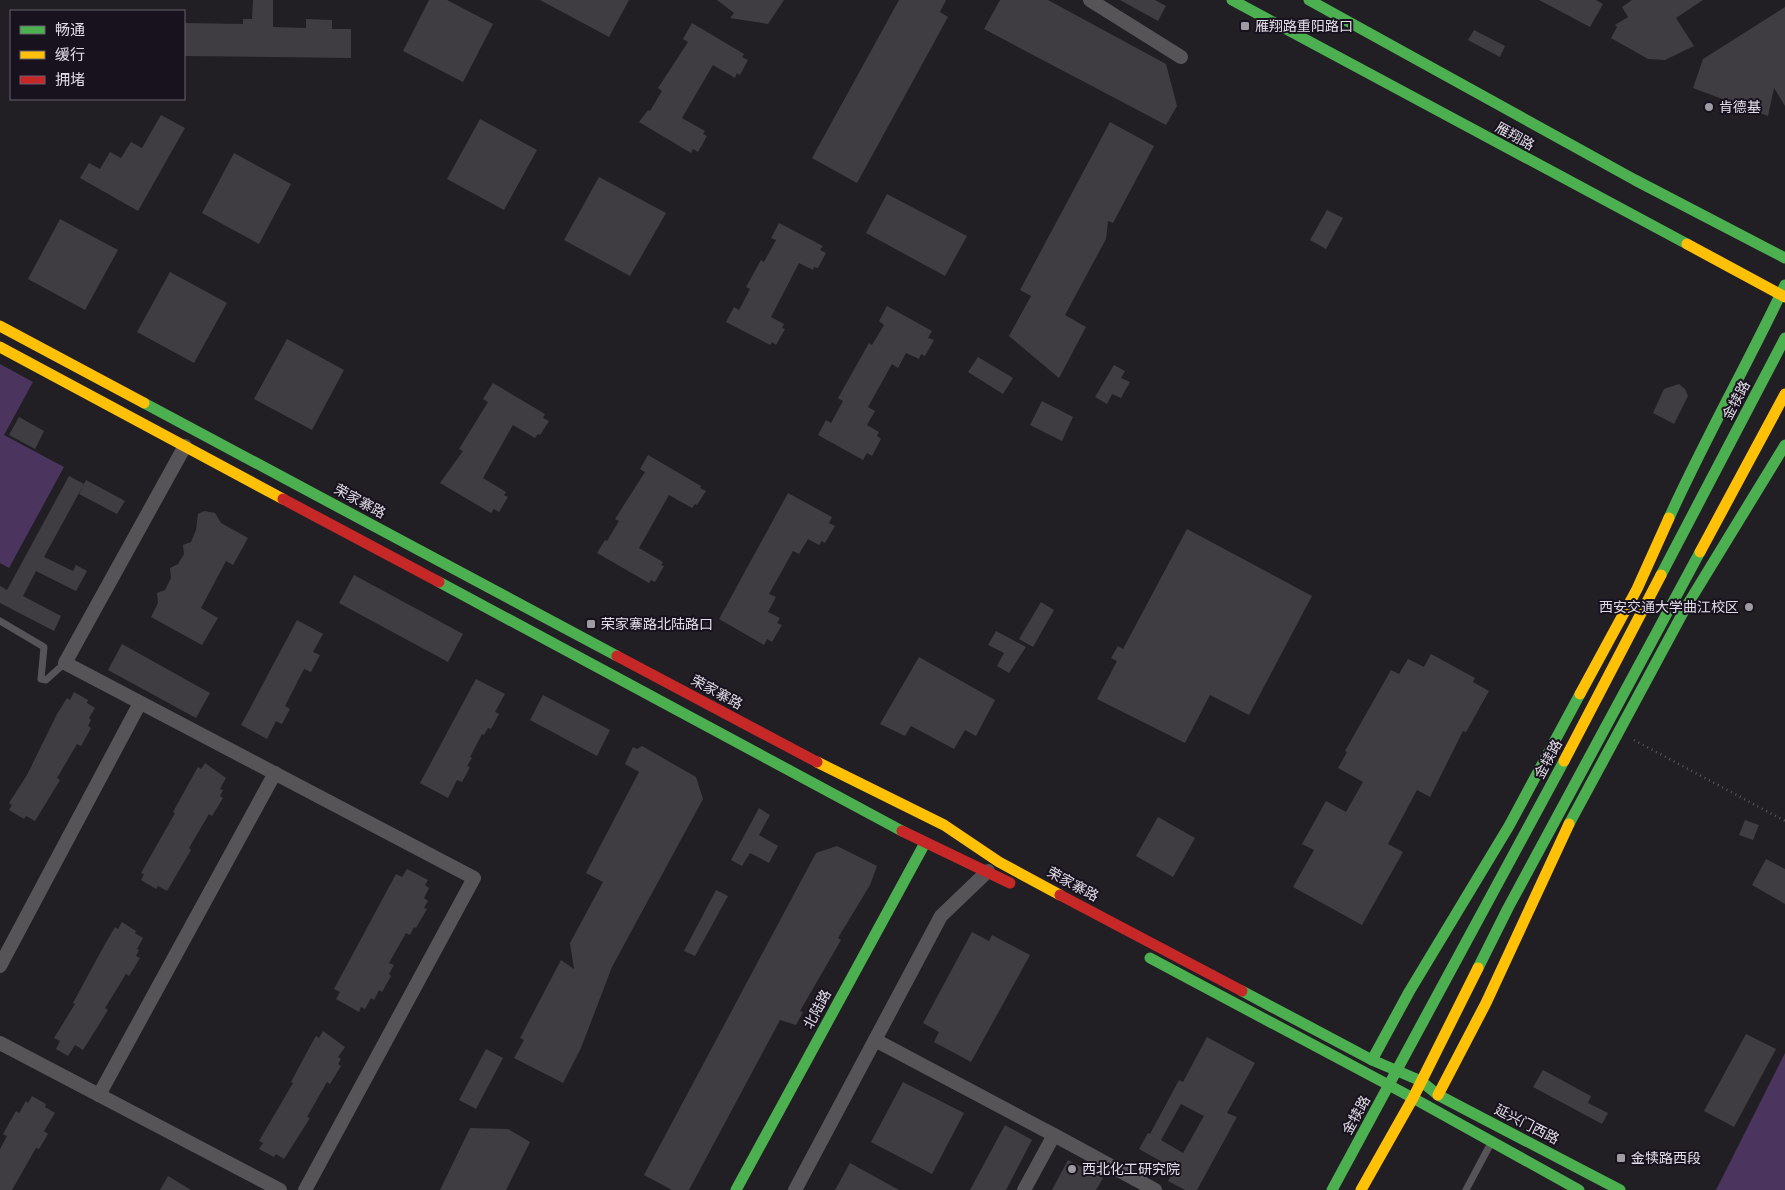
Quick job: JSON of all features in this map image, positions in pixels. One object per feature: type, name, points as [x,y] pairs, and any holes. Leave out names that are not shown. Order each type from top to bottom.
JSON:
[{"type":"street","points":[[1090,0],[1181,57]]},
{"type":"street","name":"雁翔路","points":[[1232,0],[1783,292]]},
{"type":"street","name":"雁翔路","points":[[1317,2],[1635,180],[1785,258]]},
{"type":"street","points":[[1372,1060],[1409,992],[1509,826],[1637,589],[1699,453],[1783,292]]},
{"type":"street","name":"荣家寨路","points":[[0,326],[794,750],[944,825],[999,862],[1372,1060],[1421,1081]]},
{"type":"street","name":"金犊路","points":[[1332,1190],[1389,1086],[1395,1070],[1520,845],[1785,338]]},
{"type":"street","points":[[0,347],[924,843],[988,871],[1023,890]]},
{"type":"street","points":[[1361,1190],[1413,1098],[1512,899],[1785,394]]},
{"type":"street","points":[[1438,1095],[1498,977],[1540,881],[1619,732],[1686,607],[1785,445]]},
{"type":"street","points":[[185,446],[65,663],[474,878],[305,1190]]},
{"type":"street","points":[[0,966],[140,702]]},
{"type":"street","points":[[99,1095],[275,773]]},
{"type":"street","name":"北陆路","points":[[736,1190],[924,843]]},
{"type":"street","points":[[795,1190],[941,916],[988,871]]},
{"type":"street","points":[[1136,950],[1413,1098],[1578,1190]]},
{"type":"street","points":[[875,1040],[1155,1190]]},
{"type":"street","points":[[0,1043],[280,1190]]},
{"type":"street","name":"延兴门西路","points":[[1421,1081],[1438,1095],[1620,1190]]},
{"type":"street","points":[[1024,1190],[1054,1135]]},
{"type":"lane","points":[[0,621],[44,647],[41,679],[46,680],[65,663]]},
{"type":"lane","points":[[1466,1190],[1491,1142]]},
{"type":"path","points":[[1619,732],[1785,820]]},
{"type":"shaded area","points":[[0,364],[33,382],[4,435],[64,467],[9,568],[0,563]]},
{"type":"shaded area","points":[[1785,1053],[1785,1190],[1716,1190]]},
{"type":"building","points":[[253,0],[273,0],[273,27],[306,28],[306,19],[332,20],[332,29],[351,29],[351,58],[185,56],[185,23],[243,24],[243,19],[252,19]]},
{"type":"building","points":[[429,0],[447,0],[493,24],[463,82],[403,51]]},
{"type":"building","points":[[540,0],[629,0],[609,37]]},
{"type":"building","points":[[717,0],[784,0],[768,24],[730,18],[734,13]]},
{"type":"building","points":[[899,0],[946,0],[940,12],[948,17],[857,183],[812,158]]},
{"type":"building","points":[[1000,0],[1048,0],[1166,64],[1177,106],[1166,125],[984,29]]},
{"type":"building","points":[[1120,0],[1155,0],[1166,6],[1158,21]]},
{"type":"building","points":[[1539,0],[1596,0],[1603,4],[1590,27]]},
{"type":"building","points":[[1632,0],[1703,0],[1676,18],[1694,46],[1665,60],[1648,59],[1611,38],[1617,27],[1615,25],[1628,17],[1622,7]]},
{"type":"building","points":[[1785,7],[1785,106],[1774,88],[1768,116],[1693,88],[1703,59]]},
{"type":"building","points":[[692,23],[744,54],[742,57],[748,60],[740,75],[737,73],[735,78],[713,65],[682,118],[705,131],[703,134],[707,136],[698,152],[693,149],[691,153],[639,122],[648,110],[650,111],[662,91],[658,88],[688,42],[683,39]]},
{"type":"building","points":[[1474,30],[1505,46],[1500,57],[1468,40]]},
{"type":"building","points":[[161,115],[185,128],[138,211],[80,178],[89,163],[100,169],[110,152],[121,158],[131,142],[142,148]]},
{"type":"building","points":[[480,119],[537,150],[504,210],[447,179]]},
{"type":"building","points":[[1110,122],[1154,146],[1113,223],[1108,221],[1106,239],[1065,315],[1086,327],[1059,378],[1009,336],[1031,296],[1020,290]]},
{"type":"building","points":[[234,153],[291,184],[259,244],[202,213]]},
{"type":"building","points":[[599,177],[666,213],[630,276],[564,240]]},
{"type":"building","points":[[887,194],[967,236],[945,276],[866,233]]},
{"type":"building","points":[[1327,210],[1343,218],[1326,249],[1310,240]]},
{"type":"building","points":[[60,219],[118,250],[85,310],[28,279]]},
{"type":"building","points":[[779,223],[823,246],[820,250],[826,253],[818,268],[814,267],[813,270],[799,263],[771,317],[784,324],[782,328],[785,329],[776,345],[772,342],[770,345],[726,322],[734,307],[739,310],[750,289],[746,287],[761,260],[764,262],[776,240],[771,238]]},
{"type":"building","points":[[170,272],[227,303],[194,363],[137,332]]},
{"type":"building","points":[[887,306],[932,331],[928,338],[934,340],[925,356],[921,354],[919,359],[906,353],[898,368],[892,364],[868,407],[875,411],[867,425],[879,432],[877,436],[881,439],[872,456],[867,453],[863,460],[818,435],[826,420],[831,423],[843,401],[838,398],[869,343],[872,345],[884,325],[879,321]]},
{"type":"building","points":[[287,339],[344,370],[312,430],[254,399]]},
{"type":"building","points":[[978,357],[1013,378],[1003,394],[968,372]]},
{"type":"building","points":[[1114,365],[1125,371],[1121,378],[1130,382],[1121,398],[1112,394],[1107,404],[1095,397]]},
{"type":"building","points":[[493,383],[545,414],[543,418],[549,421],[540,435],[538,434],[535,438],[513,425],[483,478],[506,492],[504,495],[508,497],[499,512],[494,509],[491,513],[440,483],[463,451],[459,449],[488,402],[483,399]]},
{"type":"building","points":[[1679,384],[1685,389],[1688,396],[1674,424],[1653,413],[1664,389]]},
{"type":"building","points":[[1042,401],[1073,417],[1062,441],[1030,425]]},
{"type":"building","points":[[19,417],[44,431],[35,449],[9,435]]},
{"type":"building","points":[[648,455],[701,486],[700,488],[706,491],[697,505],[695,504],[692,508],[669,495],[639,548],[663,562],[661,565],[664,566],[655,582],[651,580],[649,583],[597,553],[619,521],[615,519],[645,472],[640,469]]},
{"type":"building","points":[[69,476],[84,484],[44,557],[73,571],[76,565],[87,571],[76,591],[36,571],[23,596],[61,616],[54,631],[0,603],[0,586],[7,590]]},
{"type":"building","points":[[86,480],[125,501],[117,514],[79,494]]},
{"type":"building","points":[[788,493],[832,517],[829,523],[835,526],[825,543],[822,541],[819,545],[808,539],[799,554],[793,551],[769,594],[776,597],[768,612],[780,618],[777,623],[782,625],[772,642],[767,639],[764,645],[719,619]]},
{"type":"building","points":[[204,511],[215,513],[221,523],[248,538],[233,565],[226,561],[201,608],[218,618],[202,645],[151,617],[158,603],[157,593],[165,590],[171,578],[170,568],[178,564],[184,554],[183,545],[191,542],[196,530],[198,514]]},
{"type":"building","points":[[1187,529],[1312,596],[1249,715],[1210,695],[1185,743],[1097,699],[1117,661],[1111,658],[1118,646],[1123,649]]},
{"type":"building","points":[[354,575],[463,634],[448,662],[339,603]]},
{"type":"building","points":[[1041,602],[1054,610],[1033,647],[1019,639]]},
{"type":"building","points":[[297,620],[323,634],[313,652],[320,655],[311,672],[304,669],[285,706],[290,709],[282,724],[276,721],[267,739],[241,725]]},
{"type":"building","points":[[996,631],[1026,647],[1009,673],[997,666],[1004,653],[988,645]]},
{"type":"building","points":[[122,644],[210,693],[196,718],[108,670]]},
{"type":"building","points":[[1431,654],[1475,678],[1473,682],[1489,691],[1466,732],[1463,731],[1430,797],[1417,790],[1388,844],[1403,852],[1362,925],[1293,887],[1314,850],[1302,844],[1326,801],[1346,812],[1363,782],[1338,768],[1347,752],[1345,751],[1391,670],[1399,674],[1408,659],[1424,667]]},
{"type":"building","points":[[919,657],[995,700],[976,736],[965,730],[954,749],[911,726],[905,736],[880,724]]},
{"type":"building","points":[[476,679],[505,694],[495,712],[499,714],[491,729],[488,728],[484,735],[482,734],[470,757],[472,758],[467,766],[470,767],[462,782],[457,780],[448,798],[420,783]]},
{"type":"building","points":[[74,692],[88,700],[87,703],[95,708],[89,718],[91,720],[88,726],[91,728],[81,746],[77,744],[57,778],[60,780],[35,821],[26,816],[24,819],[9,810],[12,805],[9,803],[27,775],[57,714],[67,698],[70,700]]},
{"type":"building","points":[[543,695],[610,730],[597,756],[530,720]]},
{"type":"building","points":[[642,746],[696,777],[703,799],[612,967],[581,1048],[563,1083],[514,1058],[524,1040],[520,1038],[561,960],[574,969],[570,943],[603,882],[586,873],[639,772],[625,764],[633,747],[637,749]]},
{"type":"building","points":[[205,763],[226,778],[220,789],[223,790],[220,796],[223,798],[212,816],[209,814],[167,891],[158,886],[156,889],[141,880],[144,874],[141,873],[175,813],[173,812],[198,767],[201,769]]},
{"type":"building","points":[[759,808],[770,815],[759,835],[778,846],[769,863],[750,853],[742,866],[731,860]]},
{"type":"building","points":[[1158,817],[1195,838],[1173,877],[1136,856]]},
{"type":"building","points":[[1745,820],[1759,825],[1753,840],[1739,835]]},
{"type":"building","points":[[837,846],[877,866],[870,885],[838,938],[841,940],[800,1011],[803,1012],[796,1025],[780,1020],[689,1190],[672,1190],[644,1175],[816,853]]},
{"type":"building","points":[[1766,859],[1785,869],[1785,904],[1752,885]]},
{"type":"building","points":[[407,869],[428,880],[425,885],[429,888],[424,898],[428,901],[424,908],[427,909],[410,935],[406,933],[389,963],[394,965],[389,974],[391,976],[382,992],[379,990],[374,1000],[371,998],[365,1009],[361,1007],[359,1012],[336,999],[340,992],[334,989],[396,874],[402,877]]},
{"type":"building","points":[[716,890],[728,896],[695,956],[684,951]]},
{"type":"building","points":[[122,922],[143,938],[137,949],[139,950],[136,956],[140,958],[129,976],[126,974],[105,1008],[108,1010],[83,1050],[75,1045],[68,1056],[56,1049],[60,1041],[54,1038],[75,1004],[73,1003],[105,944],[115,927],[118,929]]},
{"type":"building","points":[[972,932],[989,941],[992,935],[1030,955],[971,1062],[934,1042],[939,1032],[923,1023]]},
{"type":"building","points":[[323,1031],[345,1047],[338,1057],[341,1059],[338,1064],[341,1066],[330,1084],[327,1082],[307,1117],[310,1118],[284,1159],[276,1154],[274,1157],[259,1149],[263,1143],[259,1141],[293,1083],[291,1082],[316,1036],[319,1038]]},
{"type":"building","points":[[1746,1034],[1776,1049],[1734,1127],[1704,1111]]},
{"type":"building","points":[[1207,1037],[1255,1063],[1227,1113],[1237,1117],[1197,1190],[1185,1190],[1168,1181],[1175,1169],[1139,1149],[1148,1133],[1150,1134],[1179,1080],[1183,1082]],"holes":[[[1181,1104],[1204,1116],[1183,1153],[1161,1140]]]},
{"type":"building","points":[[486,1049],[503,1058],[476,1109],[459,1100]]},
{"type":"building","points":[[1543,1070],[1591,1096],[1588,1103],[1608,1113],[1602,1124],[1533,1087]]},
{"type":"building","points":[[903,1082],[964,1113],[932,1174],[871,1142]]},
{"type":"building","points":[[32,1096],[46,1104],[45,1107],[55,1113],[44,1131],[48,1134],[39,1149],[36,1148],[12,1190],[0,1190],[0,1149],[7,1136],[3,1134],[16,1111],[19,1113],[26,1101],[28,1103]]},
{"type":"building","points":[[1005,1125],[1032,1140],[1006,1190],[970,1190]]},
{"type":"building","points":[[470,1128],[508,1129],[530,1142],[506,1190],[440,1190]]},
{"type":"building","points":[[1068,1160],[1103,1178],[1096,1190],[1052,1190]]},
{"type":"building","points":[[850,1163],[899,1190],[835,1190]]},
{"type":"building","points":[[168,1176],[191,1190],[160,1190]]},
{"type":"traffic: fast","points":[[1232,0],[1687,244]]},
{"type":"traffic: fast","points":[[1309,0],[1635,180],[1785,258]]},
{"type":"traffic: fast","points":[[1669,518],[1785,285]]},
{"type":"traffic: fast","points":[[1661,575],[1785,338]]},
{"type":"traffic: fast","points":[[144,403],[617,656]]},
{"type":"traffic: fast","points":[[1569,824],[1686,607],[1785,445]]},
{"type":"traffic: fast","points":[[1478,968],[1508,908],[1700,552]]},
{"type":"traffic: fast","points":[[439,582],[902,831]]},
{"type":"traffic: fast","points":[[1372,1060],[1409,992],[1509,826],[1580,694]]},
{"type":"traffic: fast","points":[[1332,1190],[1564,761]]},
{"type":"traffic: fast","points":[[736,1190],[925,843]]},
{"type":"traffic: fast","points":[[1150,958],[1413,1098],[1579,1190]]},
{"type":"traffic: fast","points":[[1242,991],[1372,1060],[1421,1081],[1438,1095],[1620,1190]]},
{"type":"traffic: slow","points":[[1687,244],[1785,297]]},
{"type":"traffic: slow","points":[[0,326],[144,403]]},
{"type":"traffic: slow","points":[[0,347],[283,499]]},
{"type":"traffic: slow","points":[[1700,552],[1785,394]]},
{"type":"traffic: slow","points":[[1580,694],[1637,589],[1669,518]]},
{"type":"traffic: slow","points":[[1564,761],[1661,575]]},
{"type":"traffic: slow","points":[[817,762],[944,825],[999,862],[1060,895]]},
{"type":"traffic: slow","points":[[1438,1095],[1486,1003],[1569,824]]},
{"type":"traffic: slow","points":[[1361,1190],[1413,1098],[1478,968]]},
{"type":"traffic: jam","points":[[283,499],[439,582]]},
{"type":"traffic: jam","points":[[617,656],[817,762]]},
{"type":"traffic: jam","points":[[902,831],[1010,883]]},
{"type":"traffic: jam","points":[[1060,895],[1242,991]]},
{"type":"place","name":"雁翔路重阳路口","points":[[1245,26]]},
{"type":"place","name":"肯德基","points":[[1709,107]]},
{"type":"place","name":"西安交通大学曲江校区","points":[[1749,607]]},
{"type":"place","name":"荣家寨路北陆路口","points":[[591,624]]},
{"type":"place","name":"金犊路西段","points":[[1621,1158]]},
{"type":"place","name":"西北化工研究院","points":[[1072,1169]]}]
